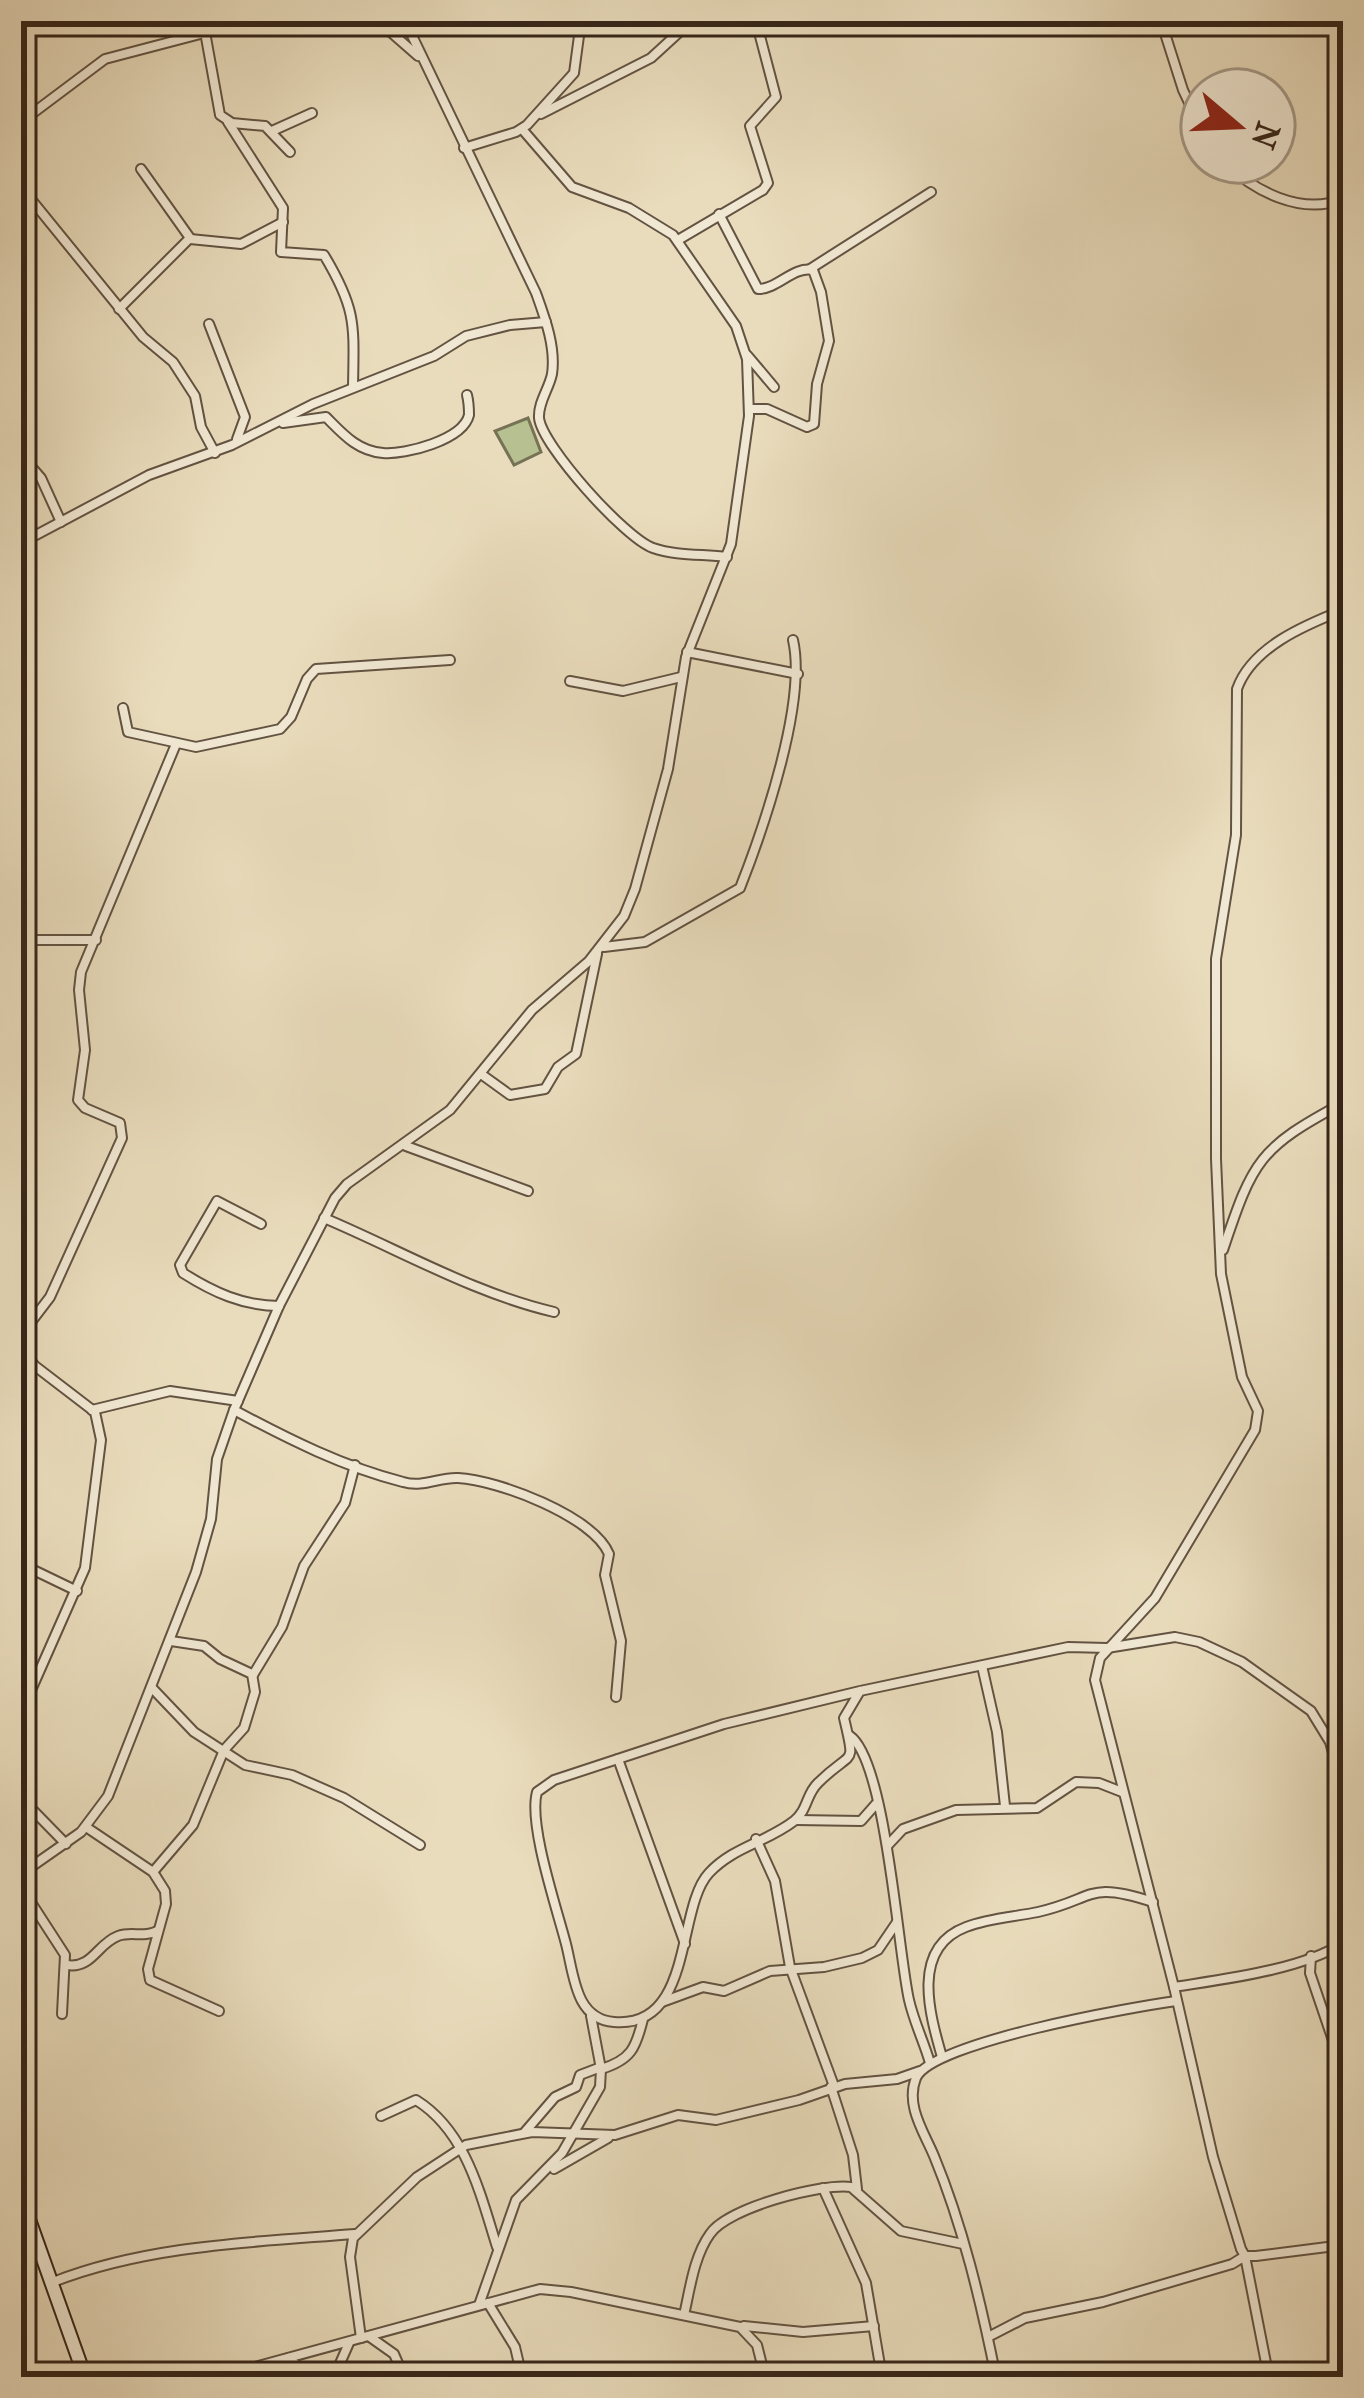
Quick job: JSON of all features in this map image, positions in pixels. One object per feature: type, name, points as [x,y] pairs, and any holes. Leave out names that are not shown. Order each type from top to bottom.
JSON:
[{"type":"main road","points":[[21,2197],[85,2377]]},
{"type":"street","points":[[204,21],[218,109],[283,208],[281,252],[324,255],[351,307],[353,387]]},
{"type":"street","points":[[21,122],[105,59],[250,21]]},
{"type":"street","points":[[378,21],[421,58]]},
{"type":"street","points":[[405,21],[511,236],[546,322],[552,372],[539,421],[606,512],[650,548],[727,556]]},
{"type":"street","points":[[464,148],[522,129],[534,117],[574,73],[581,21]]},
{"type":"street","points":[[676,21],[687,26]]},
{"type":"street","points":[[534,117],[651,58],[687,26],[715,21]]},
{"type":"street","points":[[678,240],[768,183],[750,130],[753,118],[776,98],[756,21]]},
{"type":"street","points":[[1161,21],[1178,74]]},
{"type":"street","points":[[272,131],[312,113]]},
{"type":"street","points":[[228,122],[261,125],[290,152]]},
{"type":"street","points":[[21,1874],[86,1827],[108,1796],[171,1641],[207,1535],[215,1470],[236,1405],[324,1218],[347,1184],[450,1111],[532,1010],[600,950],[624,916],[641,870],[668,769],[680,677],[727,556],[744,465],[749,409],[746,353],[736,326],[678,240],[644,215],[572,187],[522,129]]},
{"type":"street","points":[[141,170],[190,239],[241,244],[284,222]]},
{"type":"street","points":[[1255,186],[1307,205],[1343,199]]},
{"type":"street","points":[[21,188],[146,341],[173,362],[195,395],[201,427],[214,453]]},
{"type":"street","points":[[719,214],[761,290],[810,268],[931,192]]},
{"type":"street","points":[[119,310],[190,239]]},
{"type":"street","points":[[749,409],[767,410],[808,427],[816,420],[817,384],[829,340],[820,286],[810,268]]},
{"type":"street","points":[[21,542],[149,475],[214,453],[353,387],[434,356],[473,333],[546,322]]},
{"type":"street","points":[[209,324],[245,417],[242,435],[232,445]]},
{"type":"street","points":[[746,353],[774,387]]},
{"type":"street","points":[[270,426],[321,416],[352,442],[391,453],[434,445],[462,427],[468,417],[467,395]]},
{"type":"street","points":[[21,455],[41,478],[61,522]]},
{"type":"street","points":[[1235,2377],[1269,2372],[1245,2256],[1213,2157],[1153,1902],[1096,1693],[1096,1670],[1107,1648],[1155,1598],[1255,1430],[1258,1411],[1242,1377],[1220,1257],[1214,993],[1235,835],[1237,689],[1241,677],[1281,640],[1343,610]]},
{"type":"street","points":[[600,950],[640,944],[737,892],[776,776],[798,674],[793,640]]},
{"type":"street","points":[[687,652],[798,674]]},
{"type":"street","points":[[123,708],[128,732],[196,747],[280,728],[291,717],[316,669],[450,660]]},
{"type":"street","points":[[570,681],[623,691],[680,677]]},
{"type":"street","points":[[21,1335],[50,1297],[123,1131],[116,1119],[85,1108],[78,1100],[85,1050],[79,982],[176,745]]},
{"type":"street","points":[[21,940],[96,940]]},
{"type":"street","points":[[481,1074],[510,1095],[544,1090],[558,1066],[576,1054],[600,950]]},
{"type":"street","points":[[1220,1257],[1245,1185],[1262,1159],[1294,1128],[1343,1103]]},
{"type":"street","points":[[405,1146],[528,1191]]},
{"type":"street","points":[[261,1224],[217,1202],[180,1265],[183,1273],[225,1296],[256,1306],[279,1306]]},
{"type":"street","points":[[324,1218],[450,1276],[554,1312]]},
{"type":"street","points":[[21,1349],[35,1366],[92,1410],[99,1420],[101,1440],[90,1543],[77,1591],[21,1713]]},
{"type":"street","points":[[92,1410],[170,1391],[236,1405],[292,1441],[414,1485],[450,1478],[548,1504],[602,1538],[610,1554],[604,1575],[621,1641],[616,1697]]},
{"type":"street","points":[[153,1872],[198,1816],[224,1750],[246,1725],[255,1692],[253,1675],[282,1628],[304,1566],[345,1503],[355,1465]]},
{"type":"street","points":[[21,1564],[77,1591]]},
{"type":"street","points":[[522,2377],[514,2347],[484,2304],[498,2248],[516,2200],[543,2176],[596,2096],[601,2068],[590,2015],[574,1976],[534,1799],[545,1783],[724,1724],[860,1691],[1068,1647],[1107,1648],[1175,1637],[1242,1661],[1322,1723],[1343,1787]]},
{"type":"street","points":[[171,1641],[204,1646],[253,1675]]},
{"type":"street","points":[[982,1666],[997,1732],[1005,1806]]},
{"type":"street","points":[[152,1688],[194,1732],[245,1766],[287,1772],[344,1798],[420,1845]]},
{"type":"street","points":[[524,2133],[555,2097],[576,2087],[579,2076],[621,2063],[632,2053],[644,2018],[659,2003],[685,1946],[703,1881],[728,1857],[796,1820],[813,1788],[850,1756],[853,1747],[844,1715],[860,1691]]},
{"type":"street","points":[[849,1735],[862,1746],[887,1846],[909,1998],[930,2063]]},
{"type":"street","points":[[618,1759],[685,1946]]},
{"type":"street","points":[[887,1846],[903,1829],[946,1813],[1042,1806],[1076,1782],[1099,1783],[1124,1792]]},
{"type":"street","points":[[21,1798],[66,1844]]},
{"type":"street","points":[[796,1820],[861,1821],[876,1803]]},
{"type":"street","points":[[86,1827],[153,1872],[166,1896],[148,1969],[150,1980],[219,2012]]},
{"type":"street","points":[[756,1839],[776,1881],[790,1967],[853,2156],[857,2189]]},
{"type":"street","points":[[21,1887],[52,1931],[67,1965],[62,2014]]},
{"type":"street","points":[[941,2057],[927,1988],[931,1964],[946,1939],[965,1927],[1057,1907],[1096,1890],[1153,1902]]},
{"type":"street","points":[[659,2003],[703,1987],[724,1990],[770,1971],[841,1964],[878,1950],[896,1928],[899,1915]]},
{"type":"street","points":[[67,1965],[81,1965],[118,1936],[148,1936],[159,1930]]},
{"type":"street","points":[[1174,1987],[1226,1979],[1343,1943]]},
{"type":"street","points":[[1311,1956],[1310,1973],[1343,2071]]},
{"type":"street","points":[[543,2176],[615,2135],[678,2115],[716,2120],[799,2101],[832,2087],[897,2079],[941,2057],[1076,2018],[1176,2001]]},
{"type":"street","points":[[590,2015],[625,2023],[644,2018]]},
{"type":"street","points":[[920,2071],[912,2090],[913,2106],[963,2244],[990,2336],[996,2377]]},
{"type":"street","points":[[381,2116],[416,2099],[443,2123],[462,2148],[498,2248]]},
{"type":"street","points":[[364,2337],[350,2257],[356,2234],[417,2176],[462,2148],[524,2133],[615,2135]]},
{"type":"street","points":[[684,2315],[699,2256],[716,2225],[823,2188],[857,2189],[902,2231],[963,2244]]},
{"type":"street","points":[[823,2188],[860,2266],[882,2377]]},
{"type":"street","points":[[53,2282],[106,2263],[232,2244],[356,2234]]},
{"type":"street","points":[[990,2336],[1025,2318],[1145,2291],[1245,2256],[1343,2245]]},
{"type":"street","points":[[222,2376],[540,2290],[803,2332],[874,2326]]},
{"type":"street","points":[[733,2324],[752,2336],[765,2377]]},
{"type":"street","points":[[364,2337],[394,2354],[404,2377]]},
{"type":"street","points":[[334,2377],[349,2342]]},
{"type":"street","points":[[289,2359],[309,2377]]},
{"type":"green space","points":[[528,418],[541,452],[514,465],[495,431]]}]
